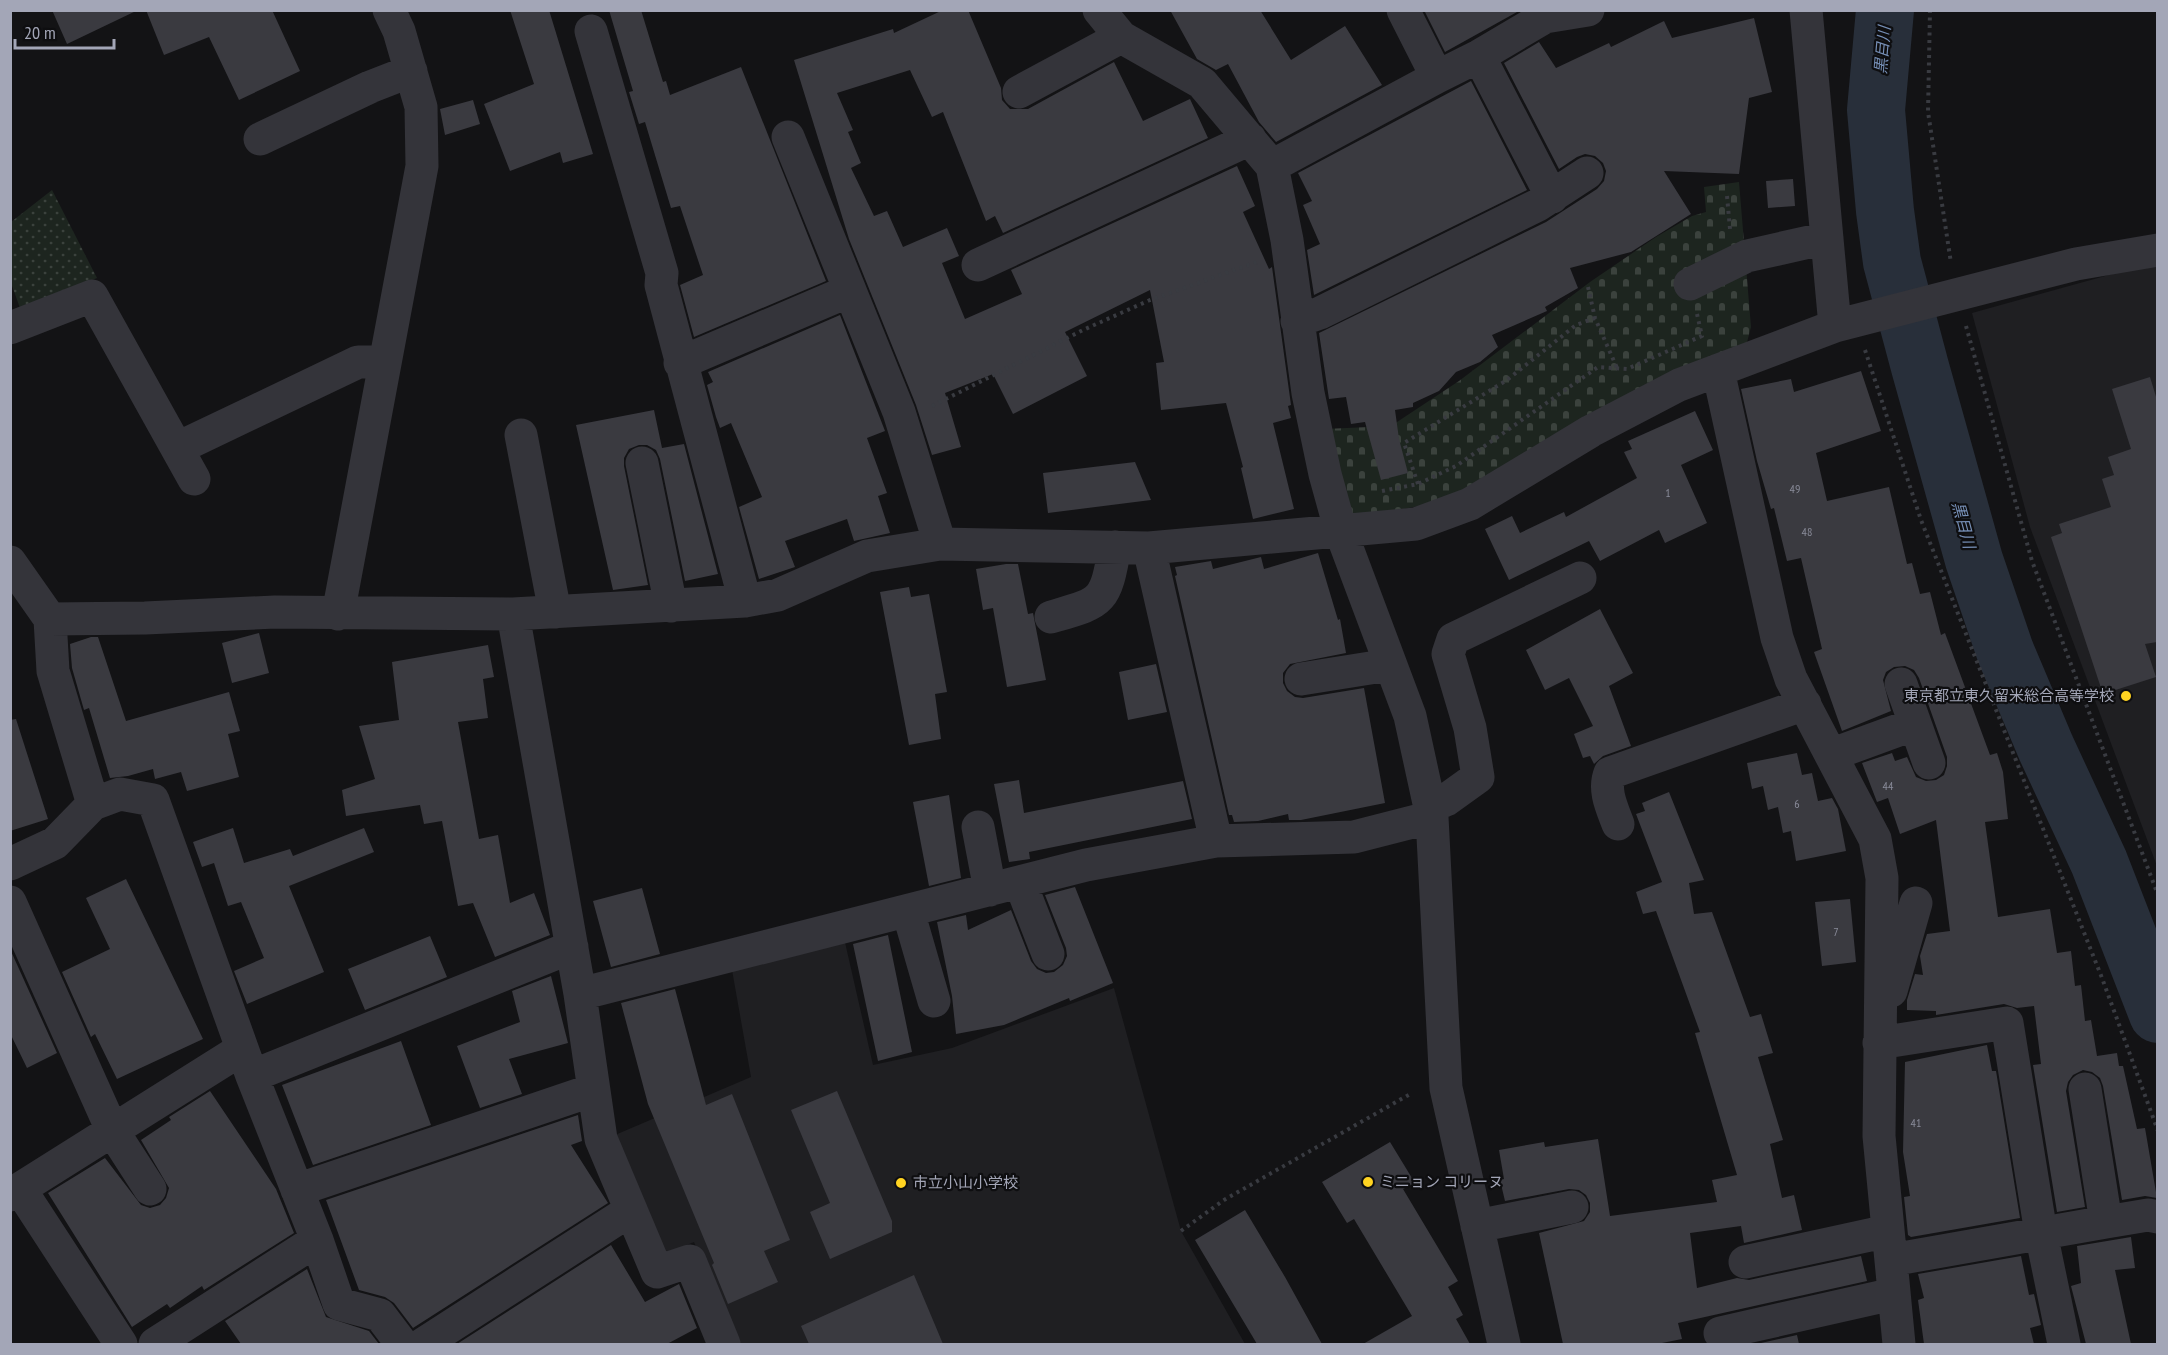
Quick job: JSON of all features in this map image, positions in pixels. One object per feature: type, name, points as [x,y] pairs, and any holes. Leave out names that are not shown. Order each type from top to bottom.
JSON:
[{"type":"street","points":[[338,614],[422,166],[421,107],[389,10]]},
{"type":"street","points":[[1099,10],[1121,38],[1202,83],[1272,166],[1288,251],[1308,393],[1332,501],[1389,665],[1410,716],[1431,812],[1445,1075],[1504,1344]]},
{"type":"street","points":[[1403,10],[1437,77]]},
{"type":"street","points":[[1272,166],[1479,56],[1544,14],[1588,10]]},
{"type":"street","points":[[1806,10],[1827,238],[1856,320]]},
{"type":"street","points":[[591,31],[662,273],[661,285],[680,363],[745,601]]},
{"type":"street","points":[[1019,92],[1121,38]]},
{"type":"street","points":[[1479,56],[1552,197]]},
{"type":"street","points":[[260,139],[370,87],[411,71]]},
{"type":"street","points":[[788,137],[902,422],[940,544]]},
{"type":"street","points":[[978,265],[1250,139]]},
{"type":"street","points":[[1298,321],[1320,313],[1552,197],[1587,173]]},
{"type":"street","points":[[1690,284],[1747,256],[1827,238]]},
{"type":"street","points":[[50,619],[145,618],[275,612],[513,614],[745,601],[778,595],[867,556],[940,544],[1149,548],[1416,524],[1451,513],[1609,421],[1679,385],[1718,370],[1856,320],[2076,264],[2157,250]]},
{"type":"street","points":[[680,363],[849,291]]},
{"type":"street","points":[[10,328],[92,296],[194,479]]},
{"type":"street","points":[[178,448],[358,362],[385,362]]},
{"type":"street","points":[[1718,370],[1777,638],[1791,679],[1833,754],[1875,839],[1881,868],[1879,1136],[1899,1344]]},
{"type":"street","points":[[521,435],[555,612]]},
{"type":"street","points":[[642,463],[671,606]]},
{"type":"street","points":[[1051,617],[1091,605],[1102,594],[1115,547]]},
{"type":"street","points":[[1149,548],[1216,841]]},
{"type":"street","points":[[15,574],[50,619],[53,671],[93,804]]},
{"type":"street","points":[[580,994],[1086,865],[1216,841],[1354,837],[1431,812],[1478,777],[1470,728],[1448,654],[1453,639],[1580,578]]},
{"type":"street","points":[[513,614],[580,994],[601,1139],[657,1272],[690,1261],[724,1344]]},
{"type":"street","points":[[1301,679],[1389,665]]},
{"type":"street","points":[[1900,684],[1929,763]]},
{"type":"street","points":[[1618,824],[1606,782],[1610,773],[1805,704]]},
{"type":"street","points":[[1833,754],[1915,724]]},
{"type":"street","points":[[10,864],[55,843],[93,804],[120,794],[153,800],[247,1062],[317,1240],[339,1304],[380,1315],[402,1344]]},
{"type":"street","points":[[978,826],[1005,886],[1048,954]]},
{"type":"street","points":[[10,902],[112,1130],[150,1190]]},
{"type":"street","points":[[1879,1034],[1904,954],[1916,903]]},
{"type":"street","points":[[908,911],[934,1002]]},
{"type":"street","points":[[121,1344],[15,1192],[112,1130],[247,1062],[572,947]]},
{"type":"street","points":[[1879,1034],[2007,1023],[2042,1233],[2064,1344]]},
{"type":"street","points":[[2085,1089],[2106,1222]]},
{"type":"street","points":[[297,1190],[593,1090]]},
{"type":"street","points":[[1477,1226],[1572,1207]]},
{"type":"street","points":[[423,1344],[631,1210]]},
{"type":"street","points":[[1745,1262],[1890,1246],[2042,1233],[2148,1215],[2157,1217]]},
{"type":"street","points":[[155,1344],[317,1240]]},
{"type":"street","points":[[1720,1333],[1893,1294]]},
{"type":"path","points":[[1930,10],[1928,112],[1952,295],[2032,561],[2157,895]]},
{"type":"path","points":[[902,422],[1083,330],[1150,300],[1288,251]]},
{"type":"path","points":[[1332,501],[1418,484],[1456,466],[1598,367],[1627,369],[1702,336],[1690,284]]},
{"type":"path","points":[[1588,287],[1595,318],[1617,368]]},
{"type":"path","points":[[1418,484],[1404,443],[1507,380],[1576,325],[1595,318]]},
{"type":"path","points":[[1856,320],[1921,520],[2102,978],[2157,1131]]},
{"type":"path","points":[[1181,1231],[1224,1200],[1445,1075]]},
{"type":"shaded area","name":"東京都立東久留米総合高等学校","points":[[2157,265],[2157,866],[2030,527],[1972,313],[2116,273]]},
{"type":"shaded area","name":"市立小山小学校","points":[[844,938],[873,1065],[952,1048],[1114,988],[1181,1231],[1245,1344],[738,1344],[694,1242],[665,1254],[615,1135],[751,1077],[732,970]]},
{"type":"green space","points":[[1739,182],[1751,327],[1746,346],[1498,475],[1431,504],[1353,518],[1325,429],[1391,426],[1459,381],[1590,282],[1656,237],[1692,216],[1706,212],[1704,187]]},
{"type":"green space","points":[[52,190],[97,278],[20,308],[11,283],[11,222]]},
{"type":"building","points":[[52,10],[138,10],[67,44]]},
{"type":"building","points":[[146,10],[272,10],[300,71],[239,100],[209,37],[164,55]]},
{"type":"building","points":[[510,10],[549,10],[593,154],[563,163],[560,152],[510,171],[484,104],[534,84]]},
{"type":"building","points":[[609,10],[641,10],[663,82],[666,81],[670,95],[741,67],[826,281],[694,337],[680,285],[703,275],[680,206],[671,208],[645,122],[639,124],[629,92],[633,91]]},
{"type":"building","points":[[943,10],[968,10],[1001,88],[1002,100],[1010,109],[1028,109],[1114,62],[1143,121],[1190,99],[1208,138],[1003,233],[995,216],[986,221],[943,112],[932,117],[910,70],[837,93],[853,130],[848,132],[861,163],[851,168],[874,216],[887,211],[903,247],[947,228],[959,256],[942,263],[965,319],[1022,294],[1011,270],[1237,166],[1255,206],[1243,212],[1269,269],[1272,267],[1291,405],[1288,406],[1291,418],[1273,423],[1294,509],[1253,519],[1241,468],[1243,467],[1226,403],[1161,410],[1156,363],[1164,362],[1150,290],[1065,332],[1087,376],[1013,414],[993,374],[945,393],[961,447],[932,455],[916,405],[849,239],[794,60],[893,29],[894,33]]},
{"type":"building","points":[[1170,10],[1260,10],[1291,60],[1345,26],[1382,85],[1276,142],[1259,122],[1228,64],[1216,70],[1197,59]]},
{"type":"building","points":[[1424,10],[1516,10],[1517,12],[1445,52]]},
{"type":"building","points":[[1754,18],[1772,92],[1749,98],[1739,174],[1664,171],[1691,214],[1631,252],[1570,268],[1578,288],[1545,307],[1547,311],[1492,335],[1498,347],[1480,362],[1456,372],[1439,391],[1413,403],[1413,407],[1395,410],[1399,439],[1408,473],[1381,480],[1365,422],[1351,424],[1346,397],[1329,399],[1319,333],[1546,222],[1597,189],[1604,181],[1606,171],[1603,163],[1595,156],[1585,154],[1559,169],[1504,63],[1539,42],[1556,68],[1609,43],[1611,47],[1664,21],[1672,38]]},
{"type":"building","points":[[1471,81],[1527,190],[1314,295],[1307,250],[1320,244],[1303,205],[1312,201],[1298,173]]},
{"type":"building","points":[[473,100],[480,124],[445,135],[440,109]]},
{"type":"building","points":[[1793,179],[1795,206],[1768,208],[1766,181]]},
{"type":"building","points":[[840,315],[885,431],[867,438],[887,493],[878,496],[890,533],[854,541],[847,519],[785,541],[795,567],[759,579],[739,507],[762,497],[731,423],[720,428],[707,385],[713,382],[708,372]]},
{"type":"building","points":[[1861,371],[1881,431],[1816,453],[1827,501],[1889,487],[1907,564],[1912,563],[1920,594],[1930,592],[1941,635],[1945,633],[1990,755],[1997,753],[2003,772],[2008,819],[1985,822],[1998,917],[2050,909],[2057,953],[2071,951],[2075,986],[2081,985],[2085,1021],[2091,1020],[2097,1056],[2117,1053],[2119,1066],[2123,1066],[2137,1129],[2145,1128],[2157,1198],[2145,1196],[2122,1200],[2103,1086],[2100,1078],[2092,1072],[2083,1070],[2073,1075],[2066,1091],[2085,1207],[2057,1212],[2033,1065],[2041,1064],[2034,1006],[2017,1008],[2004,1004],[1936,1015],[1936,1011],[1907,1010],[1907,1000],[1915,974],[1923,975],[1920,956],[1927,934],[1950,931],[1936,820],[1900,834],[1888,798],[1877,802],[1862,763],[1892,753],[1895,761],[1907,757],[1916,777],[1926,781],[1936,780],[1944,775],[1947,757],[1919,678],[1914,670],[1905,666],[1894,667],[1886,672],[1883,680],[1891,711],[1842,731],[1814,652],[1822,649],[1801,558],[1787,561],[1774,508],[1771,509],[1757,461],[1741,389],[1791,379],[1794,392]]},
{"type":"building","points":[[2150,377],[2157,400],[2157,642],[2145,644],[2156,677],[2103,694],[2051,537],[2062,533],[2059,524],[2111,507],[2102,479],[2114,475],[2108,457],[2131,449],[2112,389]]},
{"type":"building","points":[[654,410],[662,448],[684,444],[718,574],[685,581],[660,459],[656,450],[647,445],[639,445],[629,449],[624,458],[624,466],[648,585],[613,590],[576,425]]},
{"type":"building","points":[[1695,411],[1713,450],[1681,465],[1707,523],[1665,543],[1659,530],[1600,561],[1589,541],[1509,580],[1485,529],[1512,516],[1520,533],[1564,512],[1566,517],[1637,478],[1624,452],[1632,449],[1628,441]]},
{"type":"building","points":[[1135,462],[1151,500],[1048,513],[1043,473]]},
{"type":"building","points":[[1318,553],[1338,620],[1340,619],[1346,653],[1290,664],[1283,673],[1283,683],[1287,691],[1295,697],[1303,698],[1364,688],[1385,803],[1301,820],[1289,820],[1288,814],[1258,821],[1234,822],[1232,815],[1229,815],[1175,576],[1177,575],[1175,567],[1211,561],[1213,569],[1261,557],[1264,569]]},
{"type":"building","points":[[1018,564],[1028,614],[1033,613],[1046,680],[1007,687],[993,608],[983,610],[976,569]]},
{"type":"building","points":[[909,587],[911,597],[929,594],[947,692],[935,694],[941,739],[909,745],[880,592]]},
{"type":"building","points":[[1600,609],[1633,673],[1609,686],[1631,746],[1603,756],[1594,764],[1590,756],[1583,758],[1574,734],[1593,726],[1569,678],[1545,690],[1526,650]]},
{"type":"building","points":[[259,633],[269,673],[232,683],[222,643]]},
{"type":"building","points":[[98,637],[126,721],[229,692],[240,731],[228,734],[239,777],[187,791],[181,772],[155,779],[153,769],[110,778],[89,708],[84,710],[72,668],[70,644]]},
{"type":"building","points":[[488,645],[494,677],[483,679],[488,718],[458,722],[479,839],[498,835],[510,903],[534,893],[550,935],[495,957],[473,903],[458,906],[442,821],[424,824],[420,805],[346,816],[342,790],[375,779],[359,726],[399,720],[392,662]]},
{"type":"building","points":[[1156,664],[1167,712],[1128,720],[1119,672]]},
{"type":"building","points":[[16,719],[48,819],[10,831],[10,720]]},
{"type":"building","points":[[1797,753],[1802,775],[1812,773],[1818,801],[1832,798],[1838,809],[1846,851],[1796,861],[1791,831],[1783,833],[1778,807],[1768,810],[1763,786],[1752,789],[1747,763]]},
{"type":"building","points":[[1019,780],[1024,813],[1183,781],[1192,819],[1029,852],[1030,859],[1009,862],[994,784]]},
{"type":"building","points":[[1669,792],[1704,880],[1689,883],[1694,914],[1712,912],[1750,1017],[1761,1014],[1773,1053],[1758,1057],[1783,1140],[1770,1144],[1782,1198],[1794,1195],[1802,1230],[1744,1243],[1741,1226],[1690,1233],[1697,1288],[1737,1278],[1749,1280],[1861,1256],[1867,1281],[1678,1323],[1682,1339],[1657,1344],[1563,1344],[1539,1233],[1584,1221],[1590,1212],[1590,1203],[1586,1195],[1579,1190],[1569,1189],[1505,1201],[1500,1180],[1504,1179],[1499,1150],[1544,1142],[1545,1147],[1598,1139],[1610,1216],[1717,1202],[1712,1180],[1737,1175],[1695,1033],[1700,1032],[1656,911],[1643,914],[1636,892],[1662,882],[1636,814],[1645,811],[1642,803]]},
{"type":"building","points":[[949,795],[961,878],[929,886],[913,802]]},
{"type":"building","points":[[233,828],[244,863],[290,849],[293,856],[364,828],[374,852],[289,886],[324,972],[247,1004],[234,971],[264,958],[241,902],[228,906],[214,863],[202,867],[193,842]]},
{"type":"building","points":[[126,879],[203,1039],[117,1079],[95,1034],[91,1037],[62,972],[110,949],[86,898]]},
{"type":"building","points":[[1075,887],[1113,983],[1070,1001],[1069,998],[1004,1025],[956,1034],[952,996],[937,922],[966,915],[968,930],[1011,910],[1031,961],[1037,969],[1046,973],[1054,972],[1063,965],[1067,956],[1045,895]]},
{"type":"building","points":[[642,888],[660,954],[611,967],[593,901]]},
{"type":"building","points":[[1850,899],[1856,962],[1822,966],[1815,902]]},
{"type":"building","points":[[888,935],[912,1052],[878,1061],[853,944]]},
{"type":"building","points":[[430,936],[447,977],[365,1010],[348,969]]},
{"type":"building","points":[[10,949],[57,1053],[27,1068],[10,1033]]},
{"type":"building","points":[[551,976],[568,1043],[509,1059],[522,1094],[480,1108],[457,1046],[520,1022],[512,991]]},
{"type":"building","points":[[675,989],[706,1105],[732,1094],[790,1240],[764,1251],[778,1282],[728,1304],[712,1265],[714,1263],[648,1104],[621,1003]]},
{"type":"building","points":[[401,1041],[431,1125],[313,1165],[282,1085]]},
{"type":"building","points":[[1987,1045],[1992,1071],[1996,1071],[2020,1218],[1911,1237],[1908,1235],[1904,1197],[1910,1196],[1903,1152],[1905,1062]]},
{"type":"building","points":[[210,1091],[276,1189],[294,1233],[204,1290],[202,1286],[170,1308],[167,1304],[132,1327],[48,1193],[105,1158],[141,1205],[150,1208],[160,1205],[166,1198],[169,1188],[141,1140],[171,1120],[169,1117]]},
{"type":"building","points":[[837,1091],[892,1221],[892,1232],[830,1259],[810,1212],[830,1203],[791,1110]]},
{"type":"building","points":[[578,1115],[582,1141],[571,1145],[608,1203],[413,1328],[394,1303],[385,1297],[359,1290],[326,1200]]},
{"type":"building","points":[[1390,1142],[1415,1183],[1403,1189],[1458,1281],[1448,1287],[1463,1315],[1456,1319],[1470,1344],[1363,1344],[1412,1316],[1354,1219],[1347,1223],[1322,1182]]},
{"type":"building","points":[[1245,1210],[1322,1344],[1257,1344],[1195,1240]]},
{"type":"building","points":[[2131,1237],[2135,1268],[2115,1270],[2131,1344],[2086,1344],[2071,1286],[2081,1283],[2077,1246]]},
{"type":"building","points":[[611,1245],[645,1302],[679,1284],[697,1328],[667,1344],[457,1344]]},
{"type":"building","points":[[2021,1256],[2029,1295],[2034,1294],[2041,1325],[2030,1328],[2034,1344],[1924,1344],[1918,1300],[1924,1298],[1918,1274]]},
{"type":"building","points":[[307,1269],[326,1317],[369,1331],[379,1344],[241,1344],[225,1321]]},
{"type":"building","points":[[914,1275],[943,1344],[809,1344],[801,1326]]},
{"type":"building","points":[[1797,1335],[1799,1344],[1761,1343]]},
{"type":"waterway","name":"黒目川","points":[[1885,10],[1876,110],[1885,211],[1892,262],[1920,367],[1974,560],[2005,651],[2046,748],[2099,862],[2158,1014]]},
{"type":"place","name":"東京都立東久留米総合高等学校","points":[[2126,696]]},
{"type":"place","name":"ミニョン コリーヌ","points":[[1368,1182]]},
{"type":"place","name":"市立小山小学校","points":[[901,1183]]}]
